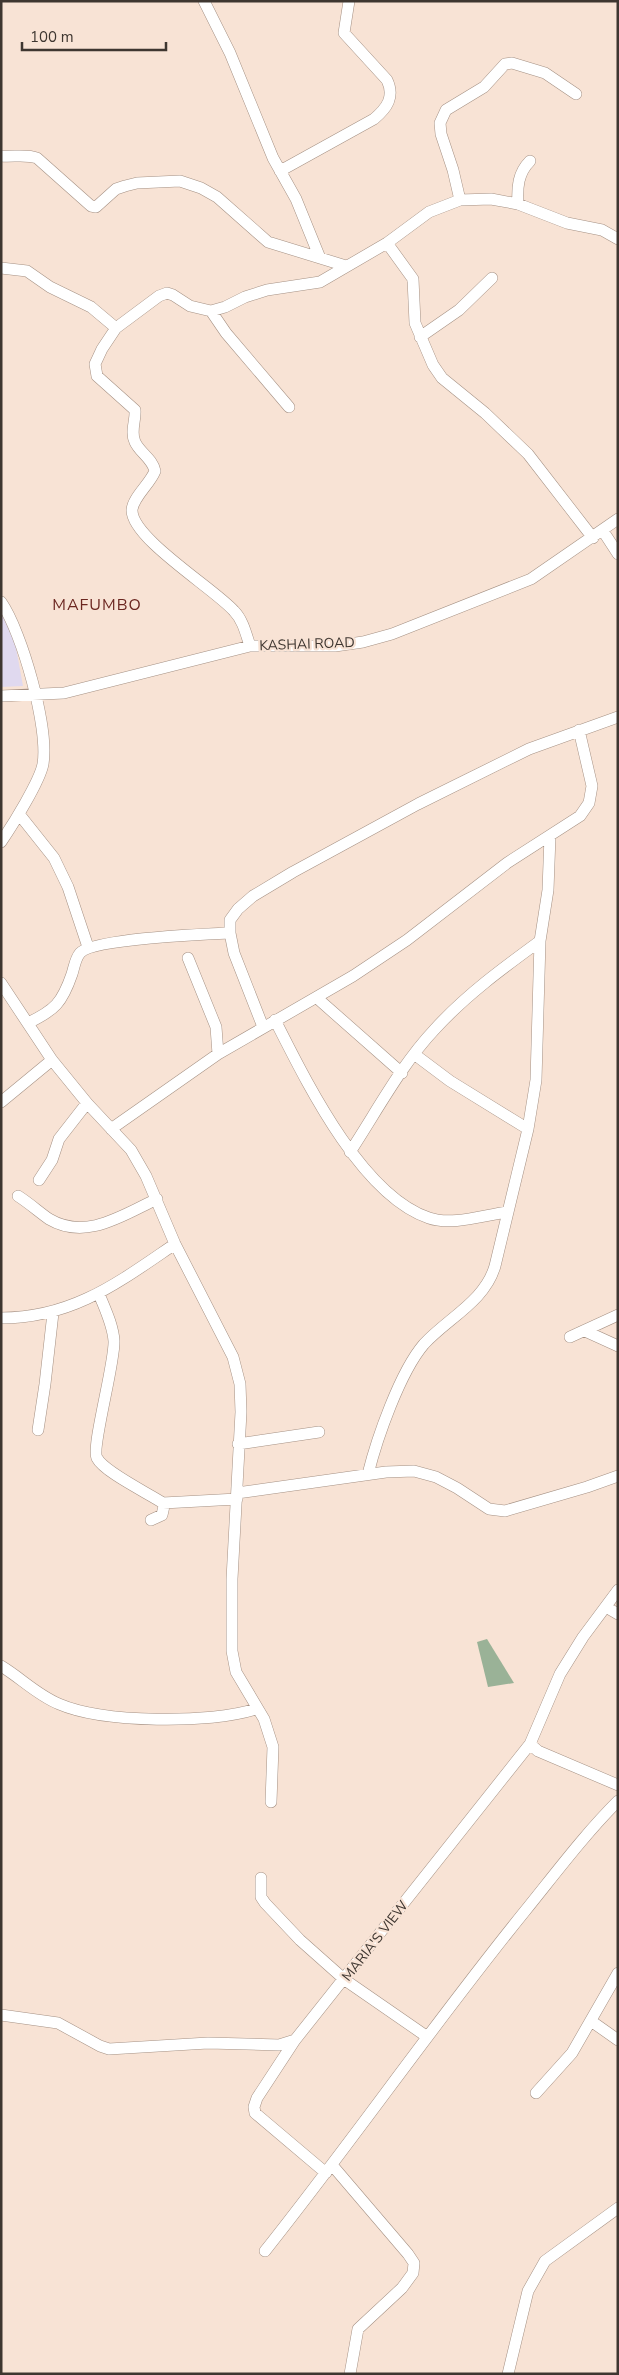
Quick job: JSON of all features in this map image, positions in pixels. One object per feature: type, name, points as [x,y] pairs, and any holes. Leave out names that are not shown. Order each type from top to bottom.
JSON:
[{"type":"street","points":[[204,1],[230,53],[264,138],[296,199],[320,258]]},
{"type":"street","points":[[280,171],[374,119],[384,110],[391,97],[391,89],[387,80],[344,33],[349,1]]},
{"type":"street","points":[[460,200],[454,170],[441,134],[440,123],[446,110],[484,87],[505,64],[512,63],[544,73],[576,94]]},
{"type":"street","points":[[1,156],[30,155],[37,158],[91,206],[96,207],[116,189],[137,183],[180,181],[201,188],[217,197],[268,242],[346,266]]},
{"type":"street","points":[[518,204],[519,178],[522,169],[530,161]]},
{"type":"street","points":[[250,646],[236,612],[221,598],[194,580],[152,542],[138,525],[132,513],[133,505],[155,471],[150,458],[135,441],[133,429],[135,410],[97,376],[95,364],[102,348],[116,328],[159,296],[167,293],[190,306],[211,310],[225,308],[245,297],[266,290],[320,282],[387,243],[399,232],[429,212],[460,200],[491,198],[518,204],[574,225],[602,230],[618,239]]},
{"type":"street","points":[[387,243],[413,279],[415,323],[432,365],[442,378],[485,413],[528,454],[593,538]]},
{"type":"street","points":[[1,268],[27,271],[90,308],[116,328]]},
{"type":"street","points":[[420,337],[459,310],[492,278]]},
{"type":"street","points":[[211,310],[226,333],[289,407]]},
{"type":"street","name":"KASHAI ROAD","points":[[1,696],[64,693],[250,646],[335,646],[363,642],[392,634],[531,579],[618,519]]},
{"type":"street","points":[[603,531],[618,554]]},
{"type":"street","points":[[1,602],[10,615],[25,655],[42,735],[43,766],[19,814],[1,842]]},
{"type":"street","points":[[263,1027],[234,953],[230,920],[238,909],[253,896],[293,872],[471,777],[529,749],[618,717]]},
{"type":"street","points":[[111,1130],[218,1054],[275,1020],[317,998],[407,940],[507,863],[580,816],[589,802],[592,793],[590,773],[579,730]]},
{"type":"street","points":[[19,814],[54,858],[68,887],[88,947]]},
{"type":"street","points":[[368,1474],[375,1444],[417,1353],[435,1333],[483,1291],[492,1278],[528,1129],[536,1080],[540,941],[548,890],[550,836]]},
{"type":"street","points":[[28,1023],[47,1014],[60,1001],[77,959],[88,947],[230,932]]},
{"type":"street","points":[[350,1152],[414,1054],[435,1029],[476,988],[540,941]]},
{"type":"street","points":[[188,958],[216,1027],[218,1054]]},
{"type":"street","points":[[1,983],[52,1060],[87,1103],[131,1150],[157,1199],[176,1244],[233,1356],[240,1394],[241,1412],[232,1579],[232,1651],[236,1672],[256,1709],[264,1719],[273,1747],[271,1802]]},
{"type":"street","points":[[317,998],[402,1073]]},
{"type":"street","points":[[275,1020],[295,1060],[350,1152],[372,1178],[414,1211],[430,1218],[448,1220],[508,1212]]},
{"type":"street","points":[[414,1054],[450,1081],[528,1129]]},
{"type":"street","points":[[1,1102],[52,1060]]},
{"type":"street","points":[[39,1180],[52,1160],[59,1139],[87,1103]]},
{"type":"street","points":[[18,1196],[50,1219],[68,1227],[81,1229],[110,1222],[157,1199]]},
{"type":"street","points":[[1,1318],[35,1317],[75,1306],[99,1294],[176,1244]]},
{"type":"street","points":[[99,1294],[109,1318],[114,1341],[104,1408],[95,1448],[96,1457],[115,1473],[162,1503],[237,1496],[368,1474],[414,1471],[436,1477],[489,1509],[496,1511],[519,1508],[618,1476]]},
{"type":"street","points":[[38,1430],[46,1384],[53,1313]]},
{"type":"street","points":[[570,1337],[618,1315]]},
{"type":"street","points":[[585,1330],[618,1346]]},
{"type":"street","points":[[238,1444],[319,1432]]},
{"type":"street","points":[[151,1520],[162,1515],[164,1506],[162,1503]]},
{"type":"street","name":"MARIA'S VIEW","points":[[329,2169],[255,2114],[254,2107],[257,2098],[295,2040],[346,1980],[436,1861],[530,1744],[560,1674],[583,1637],[618,1590]]},
{"type":"street","points":[[606,1607],[618,1614]]},
{"type":"street","points":[[1,1666],[39,1694],[58,1704],[78,1710],[163,1719],[238,1714],[256,1709]]},
{"type":"street","points":[[530,1744],[538,1751],[618,1785]]},
{"type":"street","points":[[265,2251],[329,2169],[426,2036],[551,1879],[618,1801]]},
{"type":"street","points":[[261,1878],[261,1897],[264,1903],[300,1940],[346,1980],[426,2036]]},
{"type":"street","points":[[536,2093],[572,2054],[618,1973]]},
{"type":"street","points":[[1,2015],[58,2023],[109,2049],[208,2043],[279,2045],[295,2040]]},
{"type":"street","points":[[591,2021],[618,2040]]},
{"type":"street","points":[[329,2169],[408,2254],[414,2268],[413,2273],[402,2288],[358,2329],[350,2374]]},
{"type":"street","points":[[508,2374],[528,2291],[545,2261],[618,2208]]},
{"type":"shaded area","points":[[1,603],[10,615],[23,686],[1,687]]},
{"type":"green space","points":[[487,1639],[514,1683],[488,1687],[477,1642]]},
{"type":"district","name":"MAFUMBO","points":[[97,605]]}]
